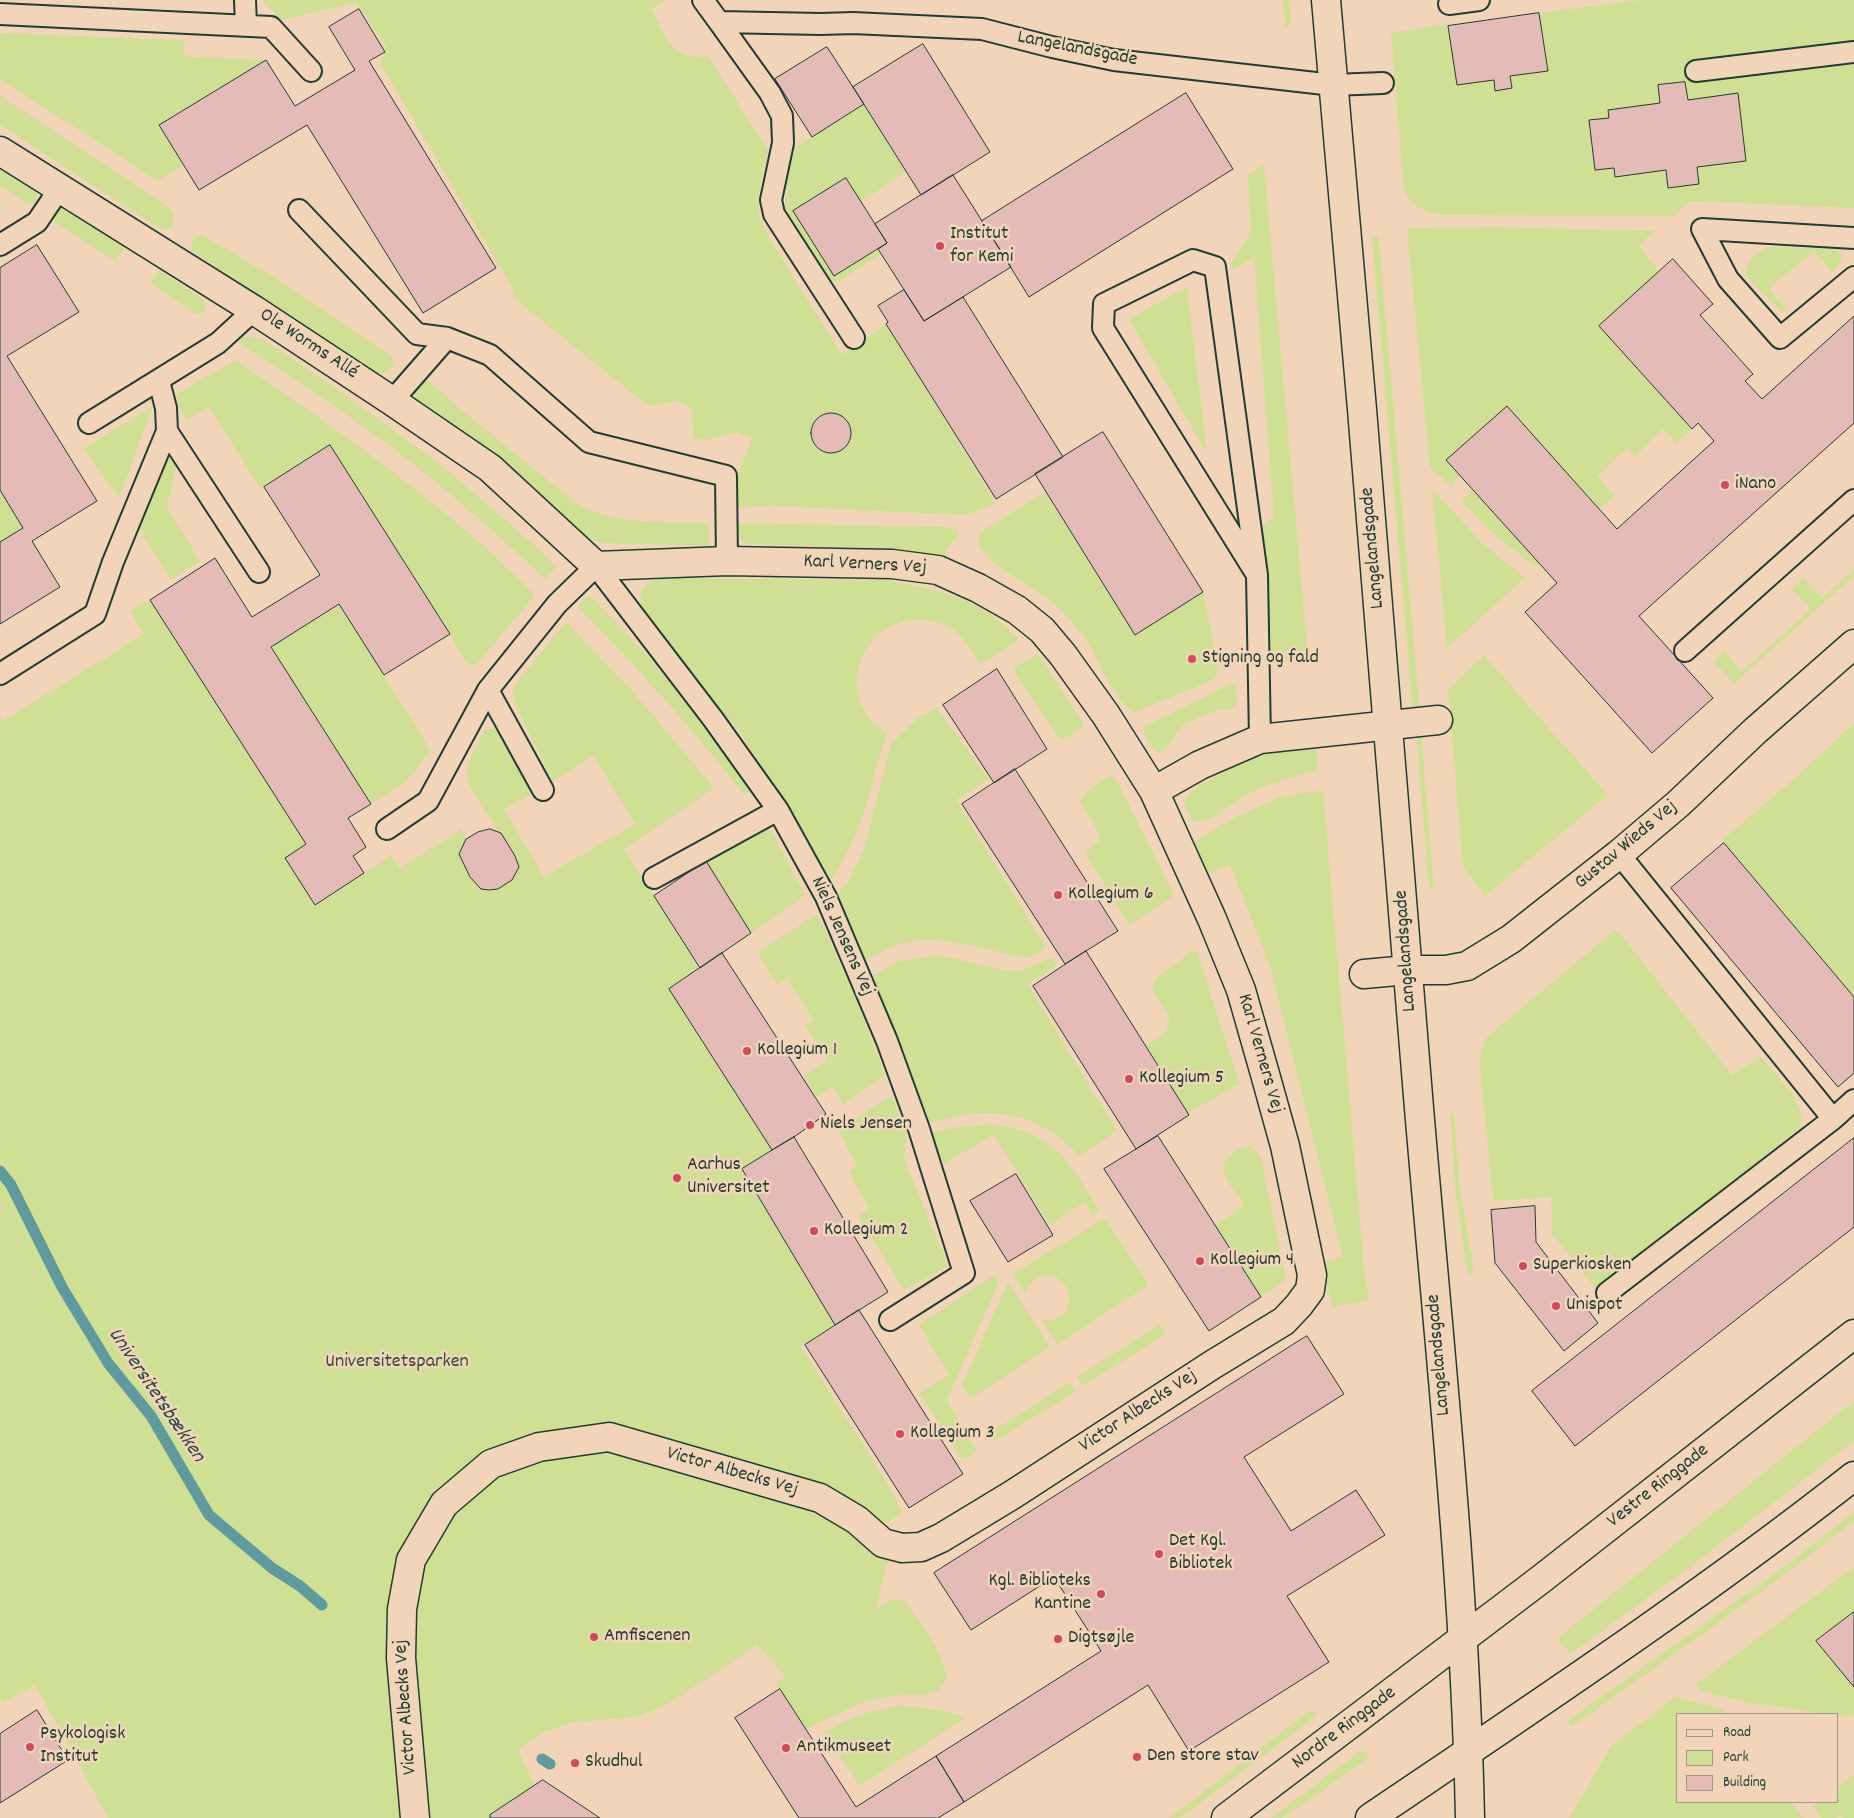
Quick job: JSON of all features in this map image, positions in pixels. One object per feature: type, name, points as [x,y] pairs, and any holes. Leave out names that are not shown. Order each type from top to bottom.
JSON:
[{"type":"street","name":"Langelandsgade","points":[[1326,0],[1455,1515],[1469,1752],[1470,1818]]},
{"type":"street","name":"Ole Worms Allé","points":[[0,151],[254,310],[490,468],[596,566]]},
{"type":"street","name":"Karl Verners Vej","points":[[596,566],[727,561],[892,564],[938,570],[978,588],[1017,610],[1047,636],[1106,715],[1154,791],[1212,919],[1241,990],[1285,1146],[1312,1275],[1310,1290],[1284,1321]]},
{"type":"street","name":"Gustav Wieds Vej","points":[[1364,974],[1408,970],[1446,970],[1467,966],[1511,939],[1619,854],[1678,804],[1755,731],[1854,644]]},
{"type":"street","points":[[1154,791],[1200,765],[1260,739],[1438,720]]},
{"type":"street","name":"Victor Albecks Vej","points":[[415,1818],[401,1658],[402,1609],[411,1560],[444,1504],[491,1464],[539,1447],[608,1437],[820,1498],[857,1520],[882,1543],[902,1548],[921,1547],[941,1538],[1012,1495],[1204,1370],[1284,1321]]},
{"type":"street","name":"Vestre Ringgade","points":[[1463,1638],[1577,1552],[1854,1334]]},
{"type":"street","points":[[1370,1818],[1646,1631],[1854,1476]]},
{"type":"street","name":"Nordre Ringgade","points":[[1226,1818],[1380,1703],[1463,1638]]},
{"type":"lane","points":[[245,0],[246,25]]},
{"type":"lane","points":[[703,0],[770,93],[782,116],[783,143],[771,200],[774,214],[854,338]]},
{"type":"lane","points":[[1449,4],[1479,0]]},
{"type":"lane","points":[[0,14],[271,26],[311,71]]},
{"type":"lane","name":"Langelandsgade","points":[[719,22],[853,23],[982,29],[1052,47],[1114,60],[1333,85],[1383,83]]},
{"type":"lane","points":[[1696,71],[1854,52]]},
{"type":"lane","points":[[0,245],[37,222],[60,188]]},
{"type":"lane","points":[[299,210],[417,334],[447,338],[490,356],[589,442],[726,476],[727,561]]},
{"type":"lane","points":[[1854,238],[1702,229],[1728,280],[1780,338],[1854,277]]},
{"type":"lane","points":[[1257,575],[1103,328],[1104,304],[1193,260],[1215,267],[1257,575],[1260,739]]},
{"type":"lane","points":[[88,424],[218,343],[254,310]]},
{"type":"lane","points":[[392,401],[447,338]]},
{"type":"lane","points":[[0,674],[96,614],[113,562],[166,431],[166,408],[159,381]]},
{"type":"lane","points":[[166,431],[259,572]]},
{"type":"lane","points":[[1685,651],[1854,500]]},
{"type":"lane","points":[[387,829],[428,801],[488,690],[557,604],[596,566]]},
{"type":"lane","name":"Niels Jensens Vej","points":[[596,566],[713,719],[778,810],[826,897],[887,1041],[919,1129],[964,1273],[890,1320]]},
{"type":"lane","points":[[488,690],[543,790]]},
{"type":"lane","points":[[654,878],[778,810]]},
{"type":"lane","points":[[1619,854],[1833,1119]]},
{"type":"lane","points":[[1607,1293],[1833,1119],[1854,1100]]},
{"type":"green space","points":[[263,0],[665,0],[652,9],[666,38],[677,51],[685,55],[695,57],[708,56],[768,150],[760,185],[759,215],[768,235],[842,355],[886,324],[996,504],[966,515],[772,506],[735,508],[737,477],[752,438],[737,432],[707,440],[693,438],[692,410],[679,401],[648,406],[514,298],[513,289],[380,63],[386,46],[356,3],[281,20]]},
{"type":"green space","points":[[1283,0],[1289,0],[1291,23],[1288,28],[1285,26]]},
{"type":"green space","points":[[1641,0],[1854,0],[1854,208],[1689,201],[1673,216],[1446,215],[1431,213],[1414,205],[1404,191],[1391,33],[1447,24],[1457,85],[1494,80],[1496,91],[1512,88],[1510,76],[1548,71],[1539,13]]},
{"type":"green space","points":[[0,33],[184,40],[184,54],[193,57],[266,60],[160,124],[184,165],[158,181],[0,79]]},
{"type":"green space","points":[[0,96],[164,204],[173,212],[174,221],[170,229],[164,230],[157,227],[0,125]]},
{"type":"green space","points":[[864,104],[906,172],[861,202],[846,178],[793,211],[834,276],[878,249],[881,254],[839,281],[832,281],[827,277],[786,213],[785,204],[790,151]]},
{"type":"green space","points":[[0,165],[37,191],[38,196],[35,202],[27,204],[0,185]]},
{"type":"green space","points":[[1264,165],[1308,655],[1291,661],[1272,659],[1269,651],[1268,568],[1256,531],[1274,518],[1254,258],[1232,270],[1231,265],[1251,231],[1248,175]]},
{"type":"green space","points":[[60,210],[68,212],[125,247],[115,261],[56,223],[54,215]]},
{"type":"green space","points":[[1495,227],[1655,231],[1639,245],[1660,272],[1599,326],[1692,429],[1675,443],[1663,429],[1635,456],[1627,448],[1597,476],[1615,496],[1600,509],[1507,407],[1447,460],[1460,475],[1451,486],[1430,468],[1407,228]]},
{"type":"green space","points":[[198,235],[202,235],[267,273],[391,356],[394,361],[393,367],[383,374],[377,373],[192,251],[192,242]]},
{"type":"green space","points":[[1374,235],[1377,235],[1379,239],[1420,713],[1413,714],[1372,238]]},
{"type":"green space","points":[[1771,247],[1833,249],[1841,253],[1842,261],[1832,272],[1814,251],[1769,288],[1788,311],[1781,311],[1746,275],[1750,261],[1762,251]]},
{"type":"green space","points":[[159,270],[201,298],[205,303],[205,312],[200,314],[192,312],[150,283]]},
{"type":"green space","points":[[1187,287],[1207,454],[1129,319]]},
{"type":"green space","points":[[241,337],[261,338],[334,387],[440,464],[542,552],[556,567],[546,579],[463,505],[411,462],[332,404],[249,350],[239,342],[238,339]]},
{"type":"green space","points":[[236,360],[391,470],[465,530],[535,595],[476,665],[469,665],[460,653],[450,634],[330,445],[260,488],[209,407],[187,420],[178,405],[178,393]]},
{"type":"green space","points":[[425,378],[580,505],[595,512],[622,519],[651,522],[708,523],[710,546],[606,543],[583,538],[417,404],[416,389]]},
{"type":"green space","points":[[153,406],[119,498],[84,448]]},
{"type":"green space","points":[[172,457],[178,458],[167,507],[200,561],[171,580],[137,525],[138,519],[167,459]]},
{"type":"green space","points":[[1432,489],[1483,544],[1525,578],[1447,648]]},
{"type":"green space","points":[[1473,489],[1540,565],[1537,567],[1493,534],[1461,501]]},
{"type":"green space","points":[[0,490],[23,528],[0,542]]},
{"type":"green space","points":[[1045,492],[1135,635],[1203,592],[1218,666],[1217,674],[1213,680],[1135,712],[1121,700],[1108,682],[1088,643],[1061,610],[1004,570],[985,554],[979,543],[981,532]]},
{"type":"green space","points":[[736,523],[947,527],[958,532],[958,537],[950,545],[944,556],[873,548],[747,544],[738,536]]},
{"type":"green space","points":[[1854,569],[1854,576],[1734,684],[1713,661],[1724,651],[1741,672],[1811,609],[1792,589],[1803,578],[1822,598]]},
{"type":"green space","points":[[662,578],[885,580],[939,592],[966,601],[990,614],[1019,640],[980,665],[969,647],[955,631],[948,626],[936,622],[923,620],[905,621],[875,637],[865,650],[859,665],[857,682],[860,699],[867,716],[887,734],[859,826],[845,857],[827,885],[781,800],[742,735],[640,616],[642,589],[648,583]]},
{"type":"green space","points":[[585,597],[591,597],[644,652],[711,730],[752,790],[746,794],[742,792],[663,697],[578,607]]},
{"type":"green space","name":"Universitetsparken","points":[[150,600],[306,844],[315,905],[391,856],[400,869],[461,829],[466,839],[459,854],[469,875],[479,887],[493,890],[507,883],[516,874],[519,867],[514,856],[472,790],[468,778],[467,769],[470,759],[485,730],[488,729],[496,729],[504,735],[531,794],[504,809],[544,877],[635,824],[593,755],[553,782],[515,704],[513,695],[515,685],[566,622],[630,688],[714,788],[624,849],[700,968],[669,989],[772,1150],[742,1169],[835,1325],[801,1346],[887,1483],[903,1512],[860,1541],[889,1556],[876,1609],[893,1599],[905,1601],[936,1648],[945,1668],[947,1679],[938,1691],[924,1695],[908,1694],[866,1701],[806,1729],[776,1683],[786,1676],[757,1645],[668,1704],[637,1717],[575,1722],[544,1732],[518,1750],[550,1818],[108,1818],[35,1685],[3,1703],[0,1698],[0,717],[3,721],[144,634],[130,611]]},
{"type":"green space","points":[[339,604],[431,751],[405,782],[371,804],[271,647]]},
{"type":"green space","points":[[1036,655],[1040,656],[1084,725],[1068,737],[1060,739],[1014,672],[1015,667]]},
{"type":"green space","points":[[1484,655],[1608,795],[1485,896],[1463,867],[1448,690]]},
{"type":"green space","points":[[1235,682],[1237,704],[1231,709],[1221,709],[1184,724],[1165,750],[1158,752],[1147,741],[1143,730],[1144,727]]},
{"type":"green space","points":[[937,708],[989,779],[956,800],[1046,947],[1038,954],[1025,958],[964,944],[918,940],[893,947],[859,964],[832,899],[846,885],[864,850],[891,744],[920,716]]},
{"type":"green space","points":[[1854,723],[1854,997],[1722,840],[1800,774]]},
{"type":"green space","points":[[1415,725],[1421,729],[1434,891],[1429,888]]},
{"type":"green space","points":[[1316,743],[1318,770],[1262,787],[1244,796],[1220,814],[1207,820],[1193,821],[1184,804],[1189,794],[1201,785],[1258,752]]},
{"type":"green space","points":[[1111,776],[1116,779],[1173,892],[1171,898],[1129,925],[1085,852],[1099,841],[1098,832],[1080,802],[1093,786]]},
{"type":"green space","points":[[1323,790],[1365,1278],[1369,1300],[1333,1307],[1320,1261],[1343,1258],[1271,969],[1230,865],[1206,874],[1192,843],[1234,818],[1277,798]]},
{"type":"green space","points":[[767,823],[805,895],[751,933],[706,861]]},
{"type":"green space","points":[[817,914],[870,1034],[885,1075],[843,1105],[833,1086],[817,1097],[804,1076],[828,1060],[805,1025],[813,1020],[787,978],[777,984],[758,953]]},
{"type":"green space","points":[[1616,929],[1732,1075],[1760,1056],[1794,1096],[1802,1117],[1798,1129],[1597,1290],[1552,1234],[1551,1197],[1493,1201],[1480,1067],[1481,1052],[1486,1038]]},
{"type":"green space","points":[[1192,951],[1197,952],[1240,1084],[1188,1113],[1146,1045],[1165,1034],[1170,1018],[1153,991],[1154,980]]},
{"type":"green space","points":[[939,955],[1007,971],[1020,971],[1052,957],[1057,965],[1028,985],[1117,1131],[1079,1156],[1070,1146],[1049,1131],[1025,1119],[1013,1116],[978,1113],[924,1123],[870,978],[899,961]]},
{"type":"green space","points":[[892,1095],[907,1134],[904,1158],[948,1266],[904,1290],[858,1216],[869,1208],[849,1172],[857,1166],[838,1130]]},
{"type":"green space","points":[[1450,1113],[1454,1115],[1460,1187],[1474,1269],[1471,1275],[1467,1271],[1455,1188]]},
{"type":"green space","points":[[994,1124],[1027,1132],[1054,1148],[1071,1166],[1099,1210],[1092,1216],[1085,1202],[1050,1225],[994,1135],[945,1163],[924,1134],[957,1127]]},
{"type":"green space","points":[[1250,1146],[1261,1157],[1286,1279],[1261,1297],[1215,1225],[1243,1206],[1243,1203],[1226,1178],[1224,1166],[1226,1160],[1234,1152]]},
{"type":"green space","points":[[1105,1218],[1149,1285],[1057,1345],[1042,1320],[1053,1320],[1066,1312],[1069,1300],[1068,1290],[1063,1282],[1056,1277],[1039,1277],[1031,1283],[1025,1293],[1012,1274]]},
{"type":"green space","points":[[994,1275],[999,1282],[947,1400],[977,1451],[962,1460],[919,1393],[949,1375],[919,1325]]},
{"type":"green space","points":[[1008,1282],[1050,1347],[970,1399],[962,1385]]},
{"type":"green space","points":[[1160,1324],[1166,1334],[1083,1386],[1077,1377]]},
{"type":"green space","points":[[1070,1382],[1076,1391],[994,1442],[988,1434]]},
{"type":"green space","points":[[1854,1401],[1854,1441],[1691,1566],[1570,1654],[1558,1638]]},
{"type":"green space","points":[[1854,1512],[1854,1521],[1749,1600],[1571,1727],[1566,1722],[1787,1565]]},
{"type":"green space","points":[[1854,1567],[1854,1612],[1816,1641],[1854,1687],[1854,1714],[1847,1717],[1839,1716],[1839,1713],[1819,1713],[1746,1702],[1701,1691],[1696,1684]]},
{"type":"green space","points":[[1676,1697],[1722,1709],[1725,1713],[1676,1713],[1676,1803],[1793,1803],[1804,1818],[1569,1818],[1612,1745]]},
{"type":"green space","points":[[897,1706],[932,1709],[966,1717],[860,1786],[824,1733],[859,1716]]},
{"type":"green space","points":[[1318,1711],[1315,1717],[1188,1812],[1179,1818],[1169,1818],[1308,1712]]},
{"type":"green space","points":[[1361,1751],[1370,1753],[1364,1762],[1282,1818],[1271,1818]]},
{"type":"green space","points":[[1854,1774],[1854,1818],[1844,1818],[1841,1815],[1836,1818],[1821,1818],[1813,1806],[1818,1803],[1839,1803],[1839,1786]]},
{"type":"building","points":[[359,9],[385,52],[369,61],[496,268],[423,313],[307,125],[199,190],[159,125],[266,60],[295,106],[355,70],[329,27]]},
{"type":"building","points":[[1539,13],[1548,71],[1510,76],[1512,88],[1495,91],[1494,80],[1457,85],[1448,26]]},
{"type":"building","points":[[923,44],[990,152],[921,195],[853,87]]},
{"type":"building","points":[[827,47],[864,104],[812,137],[775,79]]},
{"type":"building","points":[[1685,82],[1688,100],[1738,93],[1746,161],[1697,167],[1699,184],[1668,188],[1666,170],[1615,177],[1614,168],[1595,170],[1589,120],[1609,118],[1608,110],[1660,103],[1658,85]]},
{"type":"building","points":[[1186,93],[1233,169],[1029,297],[982,221]]},
{"type":"building","name":"Institut for Kemi","points":[[953,175],[1011,267],[924,321],[878,249],[887,243],[875,224]]},
{"type":"building","points":[[846,178],[887,243],[834,276],[793,211]]},
{"type":"building","points":[[37,245],[79,312],[7,356],[97,501],[32,541],[60,587],[0,624],[0,542],[23,528],[0,490],[0,268]]},
{"type":"building","name":"iNano","points":[[1673,259],[1713,304],[1700,315],[1753,374],[1745,381],[1762,399],[1854,316],[1854,423],[1639,616],[1713,698],[1652,753],[1525,612],[1557,583],[1446,460],[1507,406],[1617,529],[1714,441],[1698,423],[1692,429],[1599,326]]},
{"type":"building","points":[[904,290],[924,321],[963,297],[1063,457],[996,499],[886,324],[888,322],[878,306]]},
{"type":"building","points":[[835,413],[842,416],[848,422],[851,433],[850,441],[842,450],[835,453],[827,453],[820,450],[812,441],[811,429],[814,422],[823,414]]},
{"type":"building","points":[[1103,432],[1203,592],[1135,635],[1035,474]]},
{"type":"building","points":[[330,445],[450,634],[384,675],[339,604],[271,647],[371,804],[348,818],[366,847],[353,856],[364,873],[315,905],[285,858],[306,844],[150,600],[215,558],[252,617],[320,575],[264,487]]},
{"type":"building","points":[[997,669],[1047,749],[994,783],[943,705]]},
{"type":"building","name":"Kollegium 6","points":[[1015,769],[1118,931],[1065,964],[962,804]]},
{"type":"building","points":[[490,829],[501,833],[515,856],[519,867],[512,880],[498,889],[489,890],[481,889],[470,877],[459,854],[466,839],[478,832]]},
{"type":"building","points":[[1724,843],[1854,997],[1854,1073],[1838,1087],[1671,888]]},
{"type":"building","points":[[706,861],[751,933],[700,968],[654,896]]},
{"type":"building","name":"Kollegium 5","points":[[1086,951],[1189,1115],[1136,1149],[1033,986]]},
{"type":"building","name":"Kollegium 1","points":[[722,953],[826,1114],[772,1150],[669,989]]},
{"type":"building","name":"Kollegium 4","points":[[1158,1136],[1261,1297],[1209,1331],[1104,1169]]},
{"type":"building","name":"Kollegium 2","points":[[794,1137],[888,1292],[835,1325],[742,1169]]},
{"type":"building","points":[[1854,1138],[1854,1227],[1575,1446],[1532,1391]]},
{"type":"building","points":[[1016,1174],[1053,1235],[1008,1262],[970,1201]]},
{"type":"building","points":[[1535,1206],[1536,1242],[1598,1323],[1564,1351],[1495,1263],[1491,1210]]},
{"type":"building","name":"Kollegium 3","points":[[859,1310],[963,1474],[909,1508],[805,1345]]},
{"type":"building","name":"Det Kgl. Bibliotek","points":[[1307,1336],[1344,1394],[1244,1457],[1291,1531],[1356,1490],[1385,1535],[1287,1596],[1329,1662],[1189,1751],[1148,1685],[964,1802],[936,1756],[1101,1651],[1054,1577],[971,1630],[934,1573]]},
{"type":"building","points":[[1854,1612],[1854,1687],[1816,1641]]},
{"type":"building","name":"Antikmuseet","points":[[780,1689],[856,1807],[936,1756],[964,1802],[938,1818],[799,1818],[735,1718]]},
{"type":"building","name":"Psykologisk Institut","points":[[37,1710],[68,1760],[0,1803],[0,1734]]},
{"type":"building","points":[[543,1780],[600,1818],[490,1818],[490,1815]]},
{"type":"waterway","name":"Universitetsbækken","points":[[0,1171],[11,1185],[62,1287],[108,1363],[151,1416],[209,1515],[272,1568],[300,1586],[322,1605]]},
{"type":"waterway","points":[[542,1759],[550,1764]]},
{"type":"place","name":"Institut for Kemi","points":[[940,246]]},
{"type":"place","name":"iNano","points":[[1725,485]]},
{"type":"place","name":"Stigning og fald","points":[[1192,659]]},
{"type":"place","name":"Kollegium 6","points":[[1058,895]]},
{"type":"place","name":"Kollegium 1","points":[[747,1051]]},
{"type":"place","name":"Kollegium 5","points":[[1129,1079]]},
{"type":"place","name":"Niels Jensen","points":[[810,1125]]},
{"type":"place","name":"Aarhus Universitet","points":[[677,1178]]},
{"type":"place","name":"Kollegium 2","points":[[814,1231]]},
{"type":"place","name":"Kollegium 4","points":[[1200,1261]]},
{"type":"place","name":"Superkiosken","points":[[1523,1266]]},
{"type":"place","name":"Unispot","points":[[1556,1306]]},
{"type":"place","name":"Kollegium 3","points":[[900,1434]]},
{"type":"place","name":"Det Kgl. Bibliotek","points":[[1159,1554]]},
{"type":"place","name":"Kgl. Biblioteks Kantine","points":[[1101,1594]]},
{"type":"place","name":"Amfiscenen","points":[[594,1637]]},
{"type":"place","name":"Digtsøjle","points":[[1058,1639]]},
{"type":"place","name":"Psykologisk Institut","points":[[30,1747]]},
{"type":"place","name":"Antikmuseet","points":[[786,1748]]},
{"type":"place","name":"Den store stav","points":[[1137,1757]]},
{"type":"place","name":"Skudhul","points":[[575,1763]]}]
